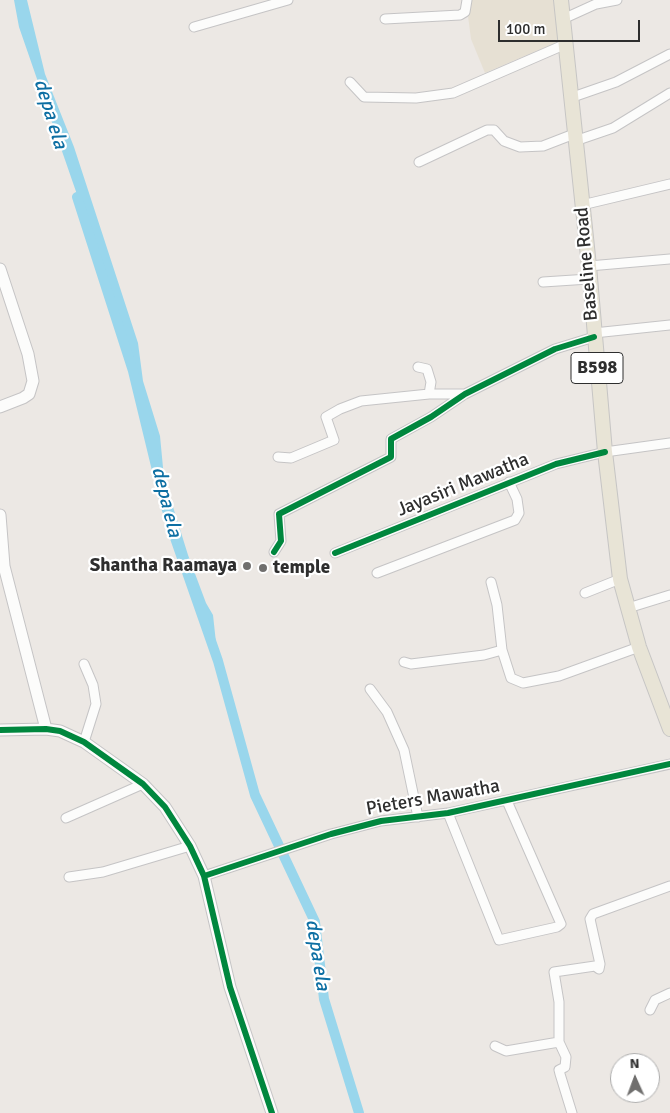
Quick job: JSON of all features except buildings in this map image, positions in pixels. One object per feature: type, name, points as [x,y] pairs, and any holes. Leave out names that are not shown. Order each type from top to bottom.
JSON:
[{"type":"main road","name":"Baseline Road","points":[[561,0],[589,273],[604,452],[620,579],[639,647],[670,729]]},
{"type":"street","points":[[194,27],[288,0]]},
{"type":"street","points":[[385,19],[460,15],[465,12],[467,0]]},
{"type":"street","points":[[563,19],[596,4],[617,0]]},
{"type":"street","points":[[350,82],[364,97],[416,98],[453,93],[566,44]]},
{"type":"street","points":[[570,98],[616,82],[670,54]]},
{"type":"street","points":[[419,162],[487,130],[494,130],[504,141],[520,147],[543,146],[613,128],[670,93]]},
{"type":"street","points":[[582,205],[670,184]]},
{"type":"street","points":[[543,282],[670,259]]},
{"type":"street","points":[[0,269],[28,354],[33,381],[29,394],[0,407]]},
{"type":"street","points":[[274,552],[281,541],[278,514],[391,457],[391,439],[431,417],[465,394],[555,349],[594,335],[670,325]]},
{"type":"street","points":[[418,367],[427,369],[431,382],[429,394]]},
{"type":"street","points":[[278,457],[291,458],[334,440],[326,417],[361,401],[429,394],[465,394]]},
{"type":"street","name":"Jayasiri Mawatha","points":[[335,554],[556,464],[604,452],[670,443]]},
{"type":"street","points":[[377,573],[515,520],[519,513],[517,499],[509,482]]},
{"type":"street","points":[[0,515],[4,566],[46,729]]},
{"type":"street","points":[[585,593],[620,579]]},
{"type":"street","points":[[491,582],[497,605],[502,650],[511,678],[523,683],[559,676],[639,647]]},
{"type":"street","points":[[628,608],[670,595]]},
{"type":"street","points":[[404,662],[411,664],[475,657],[502,650]]},
{"type":"street","points":[[84,664],[96,694],[96,704],[84,742]]},
{"type":"street","points":[[370,688],[387,712],[404,750],[418,817]]},
{"type":"street","points":[[0,730],[46,729],[60,732],[84,742],[142,784],[165,807],[190,846],[204,876],[230,987],[270,1113]]},
{"type":"street","name":"Pieters Mawatha","points":[[204,876],[331,834],[381,821],[448,813],[670,764]]},
{"type":"street","points":[[66,818],[142,784]]},
{"type":"street","points":[[448,813],[498,940],[557,927],[561,924],[507,801]]},
{"type":"street","points":[[69,877],[103,872],[190,846]]},
{"type":"street","points":[[572,1113],[559,1070],[565,1067],[566,1057],[559,1042],[559,1002],[554,972],[594,966],[599,969],[600,964],[590,919],[593,914],[670,886]]},
{"type":"street","points":[[650,1010],[655,1000],[670,993]]},
{"type":"street","points":[[495,1046],[506,1051],[559,1042]]},
{"type":"shaded area","points":[[472,0],[556,0],[560,41],[485,73],[471,39],[468,16]]},
{"type":"water","points":[[14,0],[27,0],[45,74],[74,147],[138,343],[143,381],[160,436],[164,478],[188,555],[206,603],[213,615],[218,661],[205,616],[162,511],[157,492],[152,437],[133,371],[90,232],[19,27]]},
{"type":"waterway","name":"depa ela","points":[[77,197],[133,371],[157,470]]},
{"type":"waterway","name":"depa ela","points":[[174,535],[218,661],[255,795],[315,922],[324,999],[359,1113]]},
{"type":"cycle path","points":[[274,552],[281,541],[279,514],[391,457],[391,439],[431,417],[465,394],[555,349],[594,337]]},
{"type":"cycle path","points":[[335,553],[556,464],[605,452]]},
{"type":"cycle path","points":[[0,730],[46,729],[60,731],[84,742],[143,784],[165,807],[190,846],[204,876],[230,987],[272,1113]]},
{"type":"cycle path","points":[[204,876],[331,834],[381,821],[448,813],[670,764]]},
{"type":"place","name":"Shantha Raamaya","points":[[247,566]]},
{"type":"place","name":"temple","points":[[263,568]]}]
